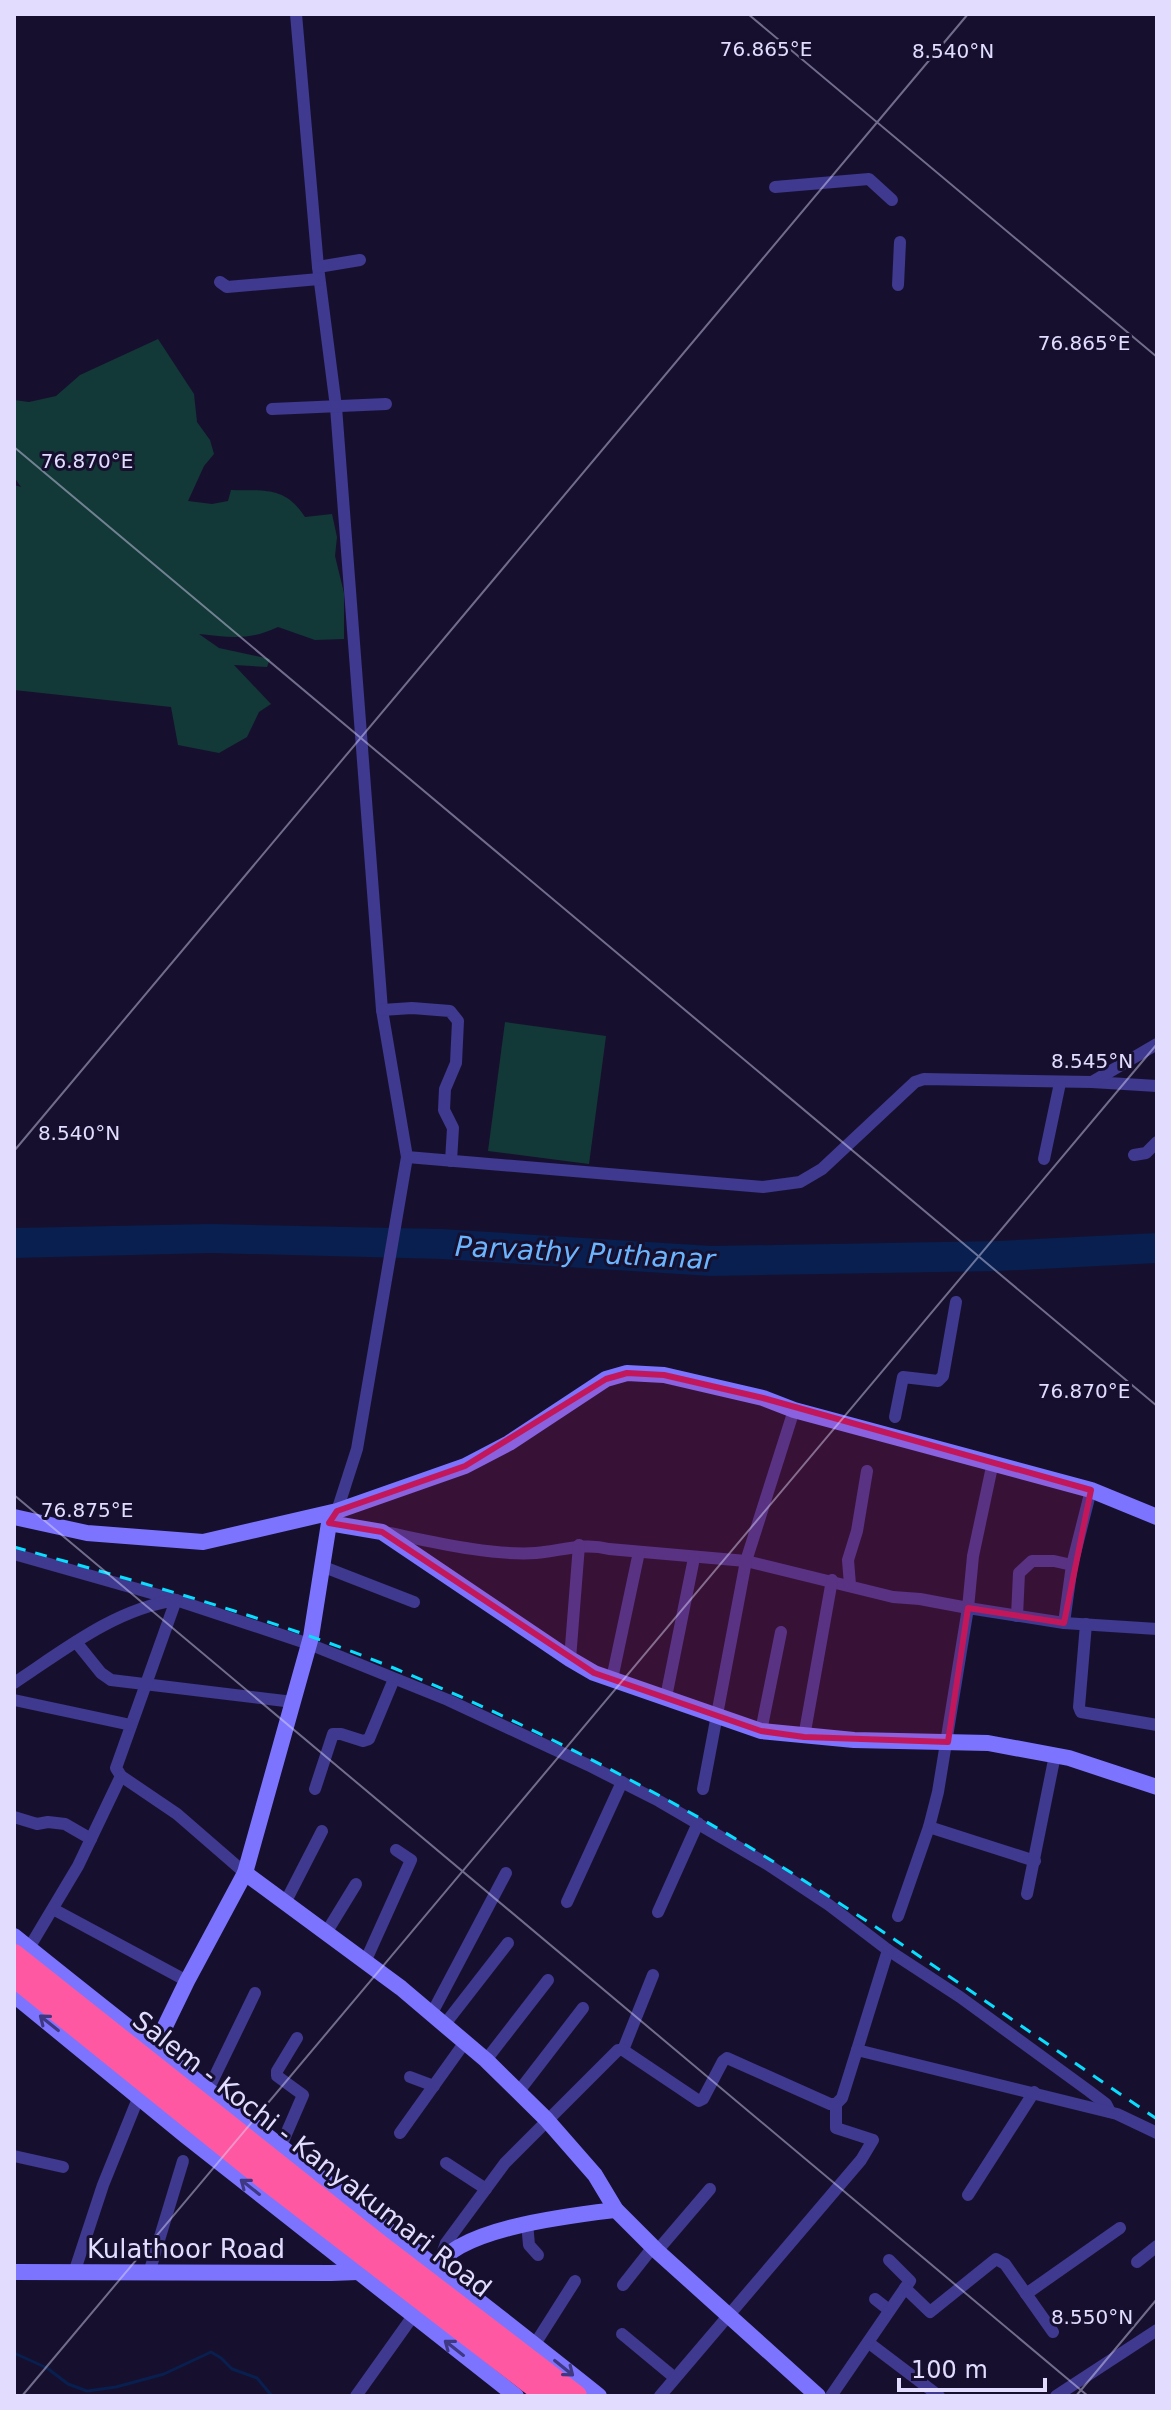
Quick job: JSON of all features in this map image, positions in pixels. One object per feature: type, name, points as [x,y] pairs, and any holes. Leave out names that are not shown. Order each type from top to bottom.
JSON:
[{"type":"highway","name":"Salem - Kochi - Kanyakumari Road","points":[[22,1952],[374,2252]]},
{"type":"highway","name":"Salem - Kochi - Kanyakumari Road","points":[[14,1976],[263,2177],[426,2284],[576,2396]]},
{"type":"highway","name":"Salem - Kochi - Kanyakumari Road","points":[[426,2284],[547,2396]]},
{"type":"main road","points":[[14,1517],[87,1533],[203,1542],[333,1517],[465,1466],[509,1443],[606,1379],[627,1373],[664,1375],[763,1398],[794,1410],[1091,1490],[1157,1517]]},
{"type":"main road","points":[[333,1517],[382,1532],[594,1673],[761,1731],[804,1737],[988,1743],[1055,1755],[1157,1787]]},
{"type":"main road","points":[[155,2047],[245,1873],[309,1644],[333,1517]]},
{"type":"main road","points":[[245,1873],[438,2018],[486,2060],[546,2119],[595,2175],[616,2210],[818,2396]]},
{"type":"main road","points":[[14,1936],[22,1952],[209,2088],[280,2148],[374,2252]]},
{"type":"main road","points":[[14,1995],[139,2096],[374,2252],[535,2344],[599,2396]]},
{"type":"main road","points":[[426,2284],[468,2242],[527,2223],[616,2210]]},
{"type":"main road","name":"Kulathoor Road","points":[[14,2272],[149,2273],[374,2252]]},
{"type":"main road","points":[[426,2284],[516,2396]]},
{"type":"street","points":[[296,14],[319,273],[336,407],[382,1010],[407,1157],[357,1449],[333,1517]]},
{"type":"street","points":[[775,187],[869,179],[892,200]]},
{"type":"street","points":[[898,285],[900,242]]},
{"type":"street","points":[[220,282],[227,287],[319,273],[360,260]]},
{"type":"street","points":[[272,409],[386,404]]},
{"type":"street","points":[[382,1010],[412,1008],[450,1011],[458,1021],[456,1063],[445,1089],[444,1110],[453,1128],[451,1161]]},
{"type":"street","points":[[1092,1082],[1157,1044]]},
{"type":"street","points":[[407,1157],[763,1187],[800,1182],[822,1169],[915,1082],[924,1079],[1157,1086]]},
{"type":"street","points":[[1044,1159],[1060,1083]]},
{"type":"street","points":[[1134,1155],[1146,1153],[1157,1142]]},
{"type":"street","points":[[895,1417],[903,1377],[938,1381],[943,1376],[956,1302]]},
{"type":"street","points":[[703,1789],[746,1561],[794,1410]]},
{"type":"street","points":[[898,1916],[929,1827],[948,1742],[973,1556],[993,1462]]},
{"type":"street","points":[[850,1585],[848,1560],[857,1531],[867,1471]]},
{"type":"street","points":[[1064,1623],[1072,1565],[1091,1490]]},
{"type":"street","points":[[382,1532],[460,1548],[535,1553],[579,1545],[746,1561],[893,1597],[1064,1623],[1157,1629]]},
{"type":"street","points":[[570,1659],[579,1545]]},
{"type":"street","points":[[612,1679],[639,1552]]},
{"type":"street","points":[[14,1554],[176,1600],[309,1644],[448,1700],[622,1782],[698,1823],[829,1905],[1089,2091],[1106,2104],[1110,2112]]},
{"type":"street","points":[[666,1697],[694,1558]]},
{"type":"street","points":[[1017,1616],[1019,1573],[1025,1567],[1032,1561],[1072,1565]]},
{"type":"street","points":[[324,1567],[414,1602]]},
{"type":"street","points":[[804,1737],[832,1580]]},
{"type":"street","points":[[14,1683],[100,1627],[131,1612],[176,1600]]},
{"type":"street","points":[[176,1600],[117,1763],[121,1776],[177,1814],[245,1873]]},
{"type":"street","points":[[1086,1624],[1081,1712],[1157,1725]]},
{"type":"street","points":[[761,1731],[781,1632]]},
{"type":"street","points":[[76,1642],[106,1677],[146,1685],[293,1702]]},
{"type":"street","points":[[315,1789],[333,1734],[363,1741],[369,1739],[394,1679]]},
{"type":"street","points":[[14,1700],[131,1725]]},
{"type":"street","points":[[1027,1894],[1055,1755]]},
{"type":"street","points":[[22,1952],[53,1909],[121,1776]]},
{"type":"street","points":[[567,1902],[622,1782]]},
{"type":"street","points":[[14,1817],[37,1824],[65,1824],[91,1839]]},
{"type":"street","points":[[658,1912],[698,1823]]},
{"type":"street","points":[[929,1827],[1035,1861]]},
{"type":"street","points":[[285,1903],[322,1831]]},
{"type":"street","points":[[365,1962],[411,1860],[396,1850]]},
{"type":"street","points":[[438,2018],[506,1873]]},
{"type":"street","points":[[326,1933],[356,1884]]},
{"type":"street","points":[[53,1909],[187,1981]]},
{"type":"street","points":[[438,2018],[508,1943]]},
{"type":"street","points":[[660,2396],[861,2160],[873,2140],[836,2128],[836,2104],[842,2098],[888,1950]]},
{"type":"street","points":[[623,2050],[653,1975]]},
{"type":"street","points":[[486,2060],[548,1980]]},
{"type":"street","points":[[209,2088],[255,1993]]},
{"type":"street","points":[[519,2091],[583,2008]]},
{"type":"street","points":[[280,2148],[303,2095],[277,2076],[277,2071],[297,2038]]},
{"type":"street","points":[[400,2133],[465,2042]]},
{"type":"street","points":[[356,2396],[426,2284],[446,2243],[505,2163],[616,2051],[623,2050],[695,2101],[703,2099],[727,2058],[836,2104]]},
{"type":"street","points":[[857,2050],[1110,2112],[1157,2133]]},
{"type":"street","points":[[410,2077],[434,2086]]},
{"type":"street","points":[[968,2195],[1034,2092]]},
{"type":"street","points":[[74,2273],[103,2185],[139,2096]]},
{"type":"street","points":[[14,2156],[63,2167]]},
{"type":"street","points":[[149,2273],[183,2161]]},
{"type":"street","points":[[446,2163],[486,2189]]},
{"type":"street","points":[[623,2285],[710,2189]]},
{"type":"street","points":[[527,2223],[529,2245],[538,2255]]},
{"type":"street","points":[[1026,2294],[1120,2228]]},
{"type":"street","points":[[1137,2262],[1157,2246]]},
{"type":"street","points":[[905,2288],[930,2312],[996,2259],[1005,2264],[1053,2332]]},
{"type":"street","points":[[831,2396],[910,2281],[889,2260]]},
{"type":"street","points":[[535,2344],[575,2281]]},
{"type":"street","points":[[875,2299],[889,2310]]},
{"type":"street","points":[[1056,2396],[1157,2330]]},
{"type":"street","points":[[622,2334],[675,2378]]},
{"type":"street","points":[[869,2343],[939,2396]]},
{"type":"highlighted area","points":[[627,1373],[664,1375],[763,1398],[1091,1490],[1064,1623],[968,1608],[948,1742],[804,1737],[761,1731],[594,1673],[382,1532],[329,1523],[337,1511],[465,1466],[606,1379]]},
{"type":"green space","points":[[158,339],[194,394],[197,422],[210,440],[214,454],[204,466],[188,501],[212,504],[228,501],[231,490],[273,492],[290,500],[305,517],[332,514],[337,537],[335,556],[344,593],[344,639],[315,640],[278,627],[248,636],[199,634],[219,648],[270,659],[267,667],[234,665],[271,704],[259,712],[247,737],[219,753],[178,745],[171,707],[14,690],[14,485],[21,487],[14,477],[14,400],[29,402],[56,396],[80,375]]},
{"type":"green space","points":[[505,1022],[606,1036],[589,1164],[488,1151]]},
{"type":"water","name":"Parvathy Puthanar","points":[[211,1224],[442,1229],[712,1246],[998,1241],[1157,1233],[1157,1263],[999,1271],[711,1276],[441,1259],[211,1253],[14,1258],[14,1228]]},
{"type":"waterway","points":[[14,2353],[47,2368],[68,2384],[87,2391],[164,2374],[211,2352],[232,2369],[257,2378],[272,2396]]},
{"type":"railway","points":[[14,1547],[207,1602],[302,1633],[428,1682],[554,1741],[647,1789],[778,1864],[906,1947],[1157,2119]]}]
